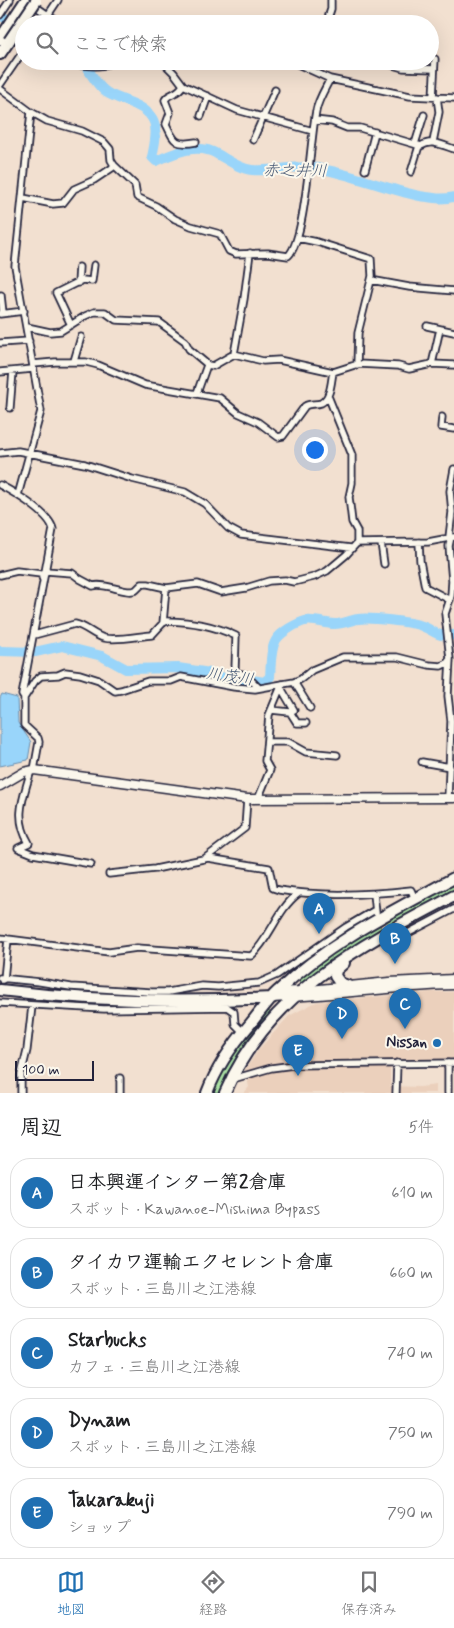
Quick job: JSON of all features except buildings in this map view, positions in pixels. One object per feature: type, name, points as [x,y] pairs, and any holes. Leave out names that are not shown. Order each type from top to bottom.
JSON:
[{"type":"highway","points":[[20,15],[31,0]]},
{"type":"highway","points":[[0,54],[4,38],[15,23]]},
{"type":"highway","points":[[207,1093],[221,1063],[244,1032],[274,995],[304,968],[377,915],[415,899],[454,878]]},
{"type":"highway","points":[[225,1093],[231,1079],[254,1041],[296,994],[328,968],[454,896]]},
{"type":"highway","points":[[348,986],[336,980],[336,970],[386,934]]},
{"type":"highway","points":[[0,990],[83,999],[136,1000],[274,995]]},
{"type":"street","points":[[31,0],[48,15],[58,0]]},
{"type":"street","points":[[329,15],[331,0]]},
{"type":"street","points":[[0,15],[8,2]]},
{"type":"street","points":[[15,65],[0,89],[31,112],[47,121],[82,131],[104,142],[110,149],[111,160],[114,165],[134,183],[136,195],[141,200],[156,206],[183,223],[220,234],[229,251],[236,254],[250,253],[288,256],[292,252],[298,238],[304,208],[313,131],[318,106],[330,79]]},
{"type":"street","points":[[171,70],[183,85],[237,110],[313,131]]},
{"type":"street","points":[[310,70],[330,79],[410,96],[454,98]]},
{"type":"street","points":[[433,142],[440,112],[435,97],[434,70]]},
{"type":"street","points":[[183,85],[180,91],[167,97],[165,100],[170,113],[166,124],[174,140],[180,144],[196,142]]},
{"type":"street","points":[[253,140],[275,90]]},
{"type":"street","points":[[201,116],[208,96]]},
{"type":"street","points":[[18,495],[41,411],[16,266],[31,112]]},
{"type":"street","points":[[411,172],[424,115]]},
{"type":"street","points":[[315,120],[332,122],[347,128],[360,128],[417,145],[433,142],[454,149]]},
{"type":"street","points":[[365,170],[375,132]]},
{"type":"street","points":[[23,198],[53,204],[63,203],[74,189],[94,180],[114,165]]},
{"type":"street","points":[[298,238],[371,259],[371,280],[358,333],[357,365]]},
{"type":"street","points":[[234,354],[250,253]]},
{"type":"street","points":[[71,325],[56,293],[82,280],[92,281],[94,265]]},
{"type":"street","points":[[78,267],[78,283]]},
{"type":"street","points":[[371,280],[409,287],[454,291]]},
{"type":"street","points":[[1,295],[2,314],[24,311]]},
{"type":"street","points":[[27,326],[54,332],[64,330],[85,316],[100,312],[107,313],[116,320],[157,321],[185,341],[189,349],[207,365],[213,366],[234,354],[263,361],[279,360],[333,372],[357,365],[398,366],[409,369],[432,364],[454,365]]},
{"type":"street","points":[[427,326],[454,332]]},
{"type":"street","points":[[432,364],[440,329]]},
{"type":"street","points":[[74,361],[80,337]]},
{"type":"street","points":[[0,343],[29,341]]},
{"type":"street","points":[[0,372],[74,361],[98,366],[145,385],[223,399],[238,413],[258,422],[278,437],[283,436],[307,404],[321,403],[328,396],[333,372]]},
{"type":"street","points":[[197,393],[207,365]]},
{"type":"street","points":[[10,408],[13,371]]},
{"type":"street","points":[[328,396],[352,455],[350,497],[352,522],[357,531],[357,544]]},
{"type":"street","points":[[442,417],[440,427],[454,429]]},
{"type":"street","points":[[0,453],[18,450],[85,464],[132,479],[185,492],[205,504],[228,528],[241,535],[351,548]]},
{"type":"street","points":[[0,786],[24,772],[32,770],[247,799],[451,798],[451,721],[448,696],[452,675],[451,647],[447,636],[444,614],[451,603],[453,560],[449,546],[452,512],[450,491],[454,473]]},
{"type":"street","points":[[0,485],[18,495],[51,523],[53,529],[22,695],[24,698],[24,725],[38,738],[39,742],[27,787],[22,795],[20,815],[22,828],[29,843],[18,848],[34,854],[91,864]]},
{"type":"street","points":[[46,571],[72,573],[80,580],[93,586],[100,584],[131,591],[136,590],[142,584],[166,588],[198,584],[221,592],[246,588],[270,581],[285,580],[294,582],[314,577],[327,570],[357,544],[428,542],[451,537]]},
{"type":"street","points":[[419,542],[425,587],[451,603]]},
{"type":"street","points":[[381,543],[384,564]]},
{"type":"street","points":[[0,575],[17,571],[41,574],[44,585]]},
{"type":"street","points":[[162,623],[166,588]]},
{"type":"street","points":[[34,635],[75,624],[80,624],[104,638],[152,635],[162,623],[167,621],[209,625],[236,636],[235,670],[237,673],[246,675],[259,688]]},
{"type":"street","points":[[24,698],[35,681],[41,676],[58,675],[64,672],[80,674],[99,680],[115,691],[148,681],[171,681],[181,677],[234,687],[259,688],[282,686],[294,682],[312,670],[343,656],[397,657],[435,666],[445,665],[450,659]]},
{"type":"street","points":[[294,682],[310,708]]},
{"type":"street","points":[[282,686],[294,710]]},
{"type":"street","points":[[258,799],[270,770],[265,761],[269,715],[282,686]]},
{"type":"street","points":[[271,710],[290,712],[297,723],[306,723]]},
{"type":"street","points":[[267,742],[288,742],[306,752],[338,755]]},
{"type":"street","points":[[422,762],[451,765]]},
{"type":"street","points":[[204,859],[245,828],[247,799]]},
{"type":"street","points":[[109,874],[155,869],[204,859],[216,859],[268,868],[273,888],[299,893],[374,894],[411,890],[415,899]]},
{"type":"street","points":[[0,938],[109,952],[137,948],[251,956],[265,940],[290,899],[299,893]]},
{"type":"street","points":[[8,939],[1,979],[40,982],[71,988],[104,991],[168,992],[202,986],[218,987],[259,982],[277,975],[346,927],[377,915],[374,894]]},
{"type":"street","points":[[386,934],[397,939],[454,909]]},
{"type":"street","points":[[296,994],[389,982],[454,979]]},
{"type":"street","points":[[274,995],[454,985]]},
{"type":"street","points":[[0,1003],[32,1006],[227,1007],[234,1012],[235,1024],[244,1032]]},
{"type":"street","points":[[21,1093],[21,1075],[27,1050],[32,1006]]},
{"type":"street","points":[[396,1093],[397,1063]]},
{"type":"street","points":[[231,1079],[271,1068],[294,1065],[451,1063],[448,1093]]},
{"type":"street","points":[[120,1078],[120,1093]]},
{"type":"shaded area","points":[[431,992],[454,992],[454,1059],[397,1059],[390,1068],[390,1086],[420,1087],[436,1085],[436,1093],[244,1093],[249,1087],[245,1070],[259,1049],[289,1016],[316,1002]]},
{"type":"green space","points":[[454,881],[454,892],[390,925],[384,920]]},
{"type":"green space","points":[[380,925],[382,930],[341,953],[300,984],[301,975],[352,939]]},
{"type":"green space","points":[[269,1011],[271,1014],[222,1093],[211,1093],[229,1060],[244,1038]]},
{"type":"water","points":[[2,694],[17,698],[18,723],[31,742],[28,760],[0,766],[0,698]]},
{"type":"waterway","name":"赤之井川","points":[[0,14],[15,26]]},
{"type":"waterway","name":"赤之井川","points":[[88,70],[99,86],[106,92],[140,107],[151,116],[156,130],[152,157],[156,161],[186,150],[202,149],[248,169],[317,168],[420,196],[441,199],[454,197]]},
{"type":"waterway","name":"川茂川","points":[[0,651],[35,652],[62,646],[102,656],[126,669],[178,668],[210,673],[227,679],[264,682],[270,677],[272,653],[276,640],[289,628],[305,621],[335,624],[358,619],[380,619],[417,624],[439,635],[454,635]]},
{"type":"tunnel","points":[[104,1006],[105,992]]},
{"type":"place","name":"日本興運インター第2倉庫","points":[[319,934]]},
{"type":"place","name":"タイカワ運輸エクセレント倉庫","points":[[395,964]]},
{"type":"place","name":"Starbucks","points":[[405,1029]]},
{"type":"place","name":"Dynam","points":[[342,1039]]},
{"type":"place","name":"Nissan","points":[[437,1043]]},
{"type":"place","name":"Takarakuji","points":[[298,1076]]}]
